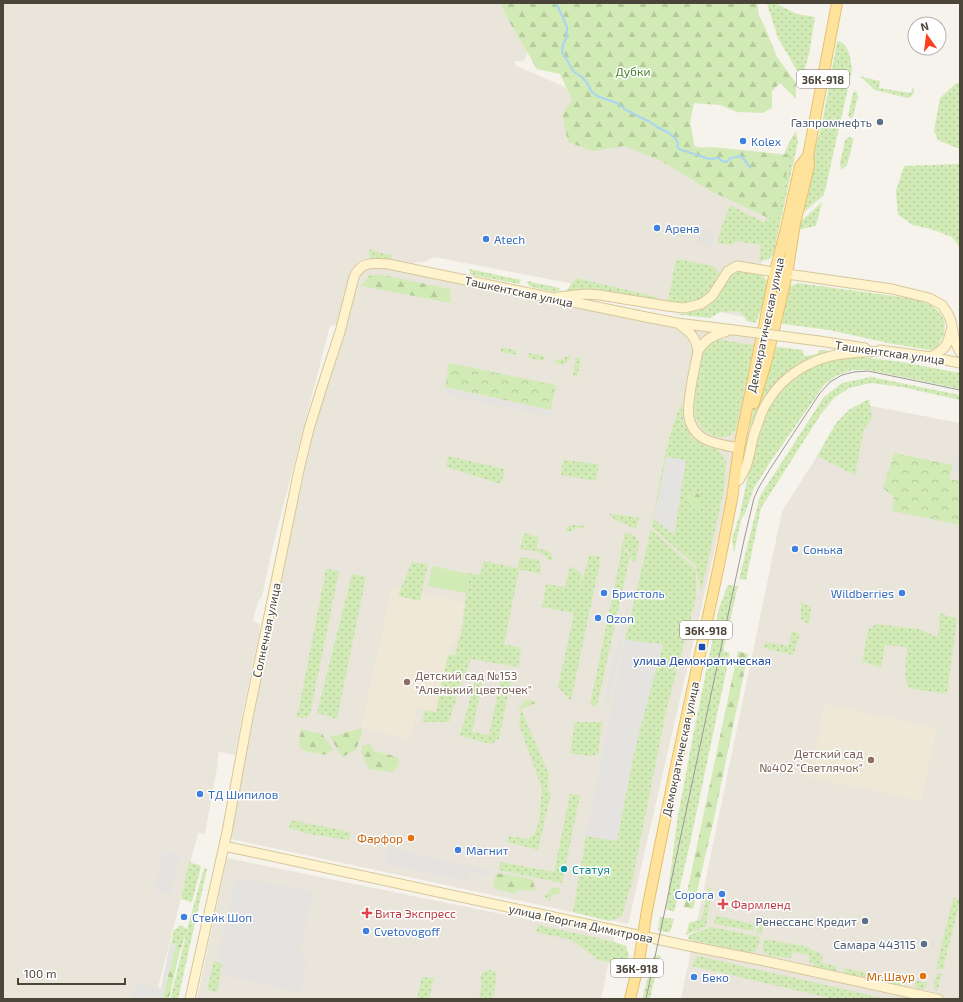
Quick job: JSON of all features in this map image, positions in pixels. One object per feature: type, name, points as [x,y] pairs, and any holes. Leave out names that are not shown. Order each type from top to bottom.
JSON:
[{"type":"main road","name":"Демократическая улица","points":[[732,498],[739,480],[754,404],[767,359],[787,274],[795,223],[809,166],[808,156],[837,3]]},
{"type":"main road","name":"Демократическая улица","points":[[630,999],[638,967],[647,910],[677,761],[719,565],[732,498],[739,448],[775,272],[800,166],[808,156]]},
{"type":"main road","name":"Ташкентская улица","points":[[362,267],[368,264],[388,264],[551,298],[677,322],[886,350],[960,363]]},
{"type":"main road","points":[[551,298],[586,294],[684,308],[701,304],[712,296],[728,271],[737,266],[892,289],[929,298],[942,305],[948,314],[951,321],[955,342],[960,352]]},
{"type":"main road","name":"Солнечная улица","points":[[190,999],[227,832],[248,717],[302,456],[309,429],[340,332],[354,277],[357,271],[362,267]]},
{"type":"main road","points":[[677,322],[695,338],[698,351]]},
{"type":"main road","points":[[931,357],[942,350],[948,342],[952,329]]},
{"type":"main road","points":[[732,330],[709,338],[702,343],[698,351],[688,406],[689,420],[695,431],[704,438],[725,446],[739,448]]},
{"type":"main road","points":[[739,480],[746,467],[756,427],[764,408],[778,387],[790,376],[807,365],[831,356],[854,352],[886,350]]},
{"type":"main road","name":"улица Георгия Димитрова","points":[[224,846],[938,999]]},
{"type":"shaded area","points":[[3,3],[509,3],[511,24],[527,52],[525,59],[523,61],[515,61],[515,65],[785,185],[745,317],[434,257],[424,262],[415,263],[369,258],[361,260],[353,268],[350,273],[341,317],[337,325],[330,326],[273,545],[262,597],[258,601],[253,621],[260,624],[259,635],[235,755],[219,752],[205,834],[198,833],[155,999],[3,999]]},
{"type":"shaded area","points":[[700,228],[714,231],[711,247],[696,244]]},
{"type":"shaded area","points":[[362,267],[387,269],[647,322],[683,328],[762,337],[746,414],[628,924],[226,838],[313,416]]},
{"type":"shaded area","points":[[444,389],[551,410],[555,418],[448,395]]},
{"type":"shaded area","points":[[866,405],[960,423],[960,999],[681,999],[782,511],[843,416]]},
{"type":"shaded area","points":[[957,452],[960,453],[960,474],[953,473]]},
{"type":"shaded area","points":[[666,457],[686,460],[674,535],[654,519]]},
{"type":"shaded area","points":[[639,560],[609,703],[603,701]]},
{"type":"shaded area","name":"Детский сад №153 \"Аленький цветочек\"","points":[[392,587],[465,603],[456,644],[451,643],[436,712],[417,709],[410,739],[361,728]]},
{"type":"shaded area","points":[[625,640],[663,644],[640,729],[623,803],[617,841],[586,836]]},
{"type":"shaded area","name":"Детский сад №402 \"Светлячок\"","points":[[825,704],[937,728],[921,801],[809,777]]},
{"type":"shaded area","points":[[388,848],[490,870],[489,877],[469,872],[467,881],[385,864]]},
{"type":"shaded area","points":[[163,850],[180,854],[171,895],[154,892]]},
{"type":"shaded area","points":[[227,858],[614,937],[601,999],[197,999]]},
{"type":"shaded area","points":[[236,877],[313,891],[300,955],[308,957],[300,992],[221,975],[223,962],[217,959]]},
{"type":"shaded area","points":[[170,943],[176,944],[162,999],[132,999],[136,982],[161,988]]},
{"type":"green space","name":"Дубки","points":[[501,3],[757,3],[759,15],[777,57],[796,83],[796,99],[780,83],[772,91],[772,108],[762,113],[737,112],[720,105],[694,103],[690,122],[695,148],[711,147],[790,155],[777,221],[711,191],[660,160],[624,146],[593,151],[568,142],[562,115],[572,100],[560,74],[537,69],[505,14]]},
{"type":"green space","points":[[775,3],[797,14],[815,17],[809,54],[802,79],[778,38],[767,4]]},
{"type":"green space","points":[[839,41],[847,49],[852,70],[824,195],[799,216],[822,124],[837,42]]},
{"type":"green space","points":[[859,75],[880,81],[879,88],[911,93],[913,87],[914,92],[912,96],[908,98],[875,90]]},
{"type":"green space","points":[[956,83],[960,83],[960,148],[938,140],[934,131],[940,98]]},
{"type":"green space","points":[[856,91],[858,96],[853,116],[850,118],[848,116],[853,93]]},
{"type":"green space","points":[[796,131],[798,142],[773,255],[769,259],[759,262],[761,245],[735,241],[733,245],[717,243],[730,205],[765,223],[785,152]]},
{"type":"green space","points":[[849,137],[853,139],[853,142],[847,165],[841,170],[840,163],[845,140]]},
{"type":"green space","points":[[960,164],[960,248],[952,237],[931,229],[913,225],[898,215],[896,191],[904,166]]},
{"type":"green space","points":[[822,202],[816,226],[797,230],[798,224]]},
{"type":"green space","points":[[370,249],[380,253],[392,255],[391,261],[371,259],[369,254]]},
{"type":"green space","points":[[676,259],[715,267],[720,274],[714,286],[701,299],[685,306],[667,306]]},
{"type":"green space","points":[[470,269],[521,280],[519,284],[473,275],[470,274]]},
{"type":"green space","points":[[738,271],[763,276],[768,282],[767,294],[756,323],[746,321],[745,317],[739,311],[720,312],[710,318],[673,314],[684,314],[708,306],[716,299],[731,273]]},
{"type":"green space","points":[[377,274],[450,289],[451,303],[361,286],[369,276]]},
{"type":"green space","points":[[576,278],[657,297],[656,302],[596,292],[566,291]]},
{"type":"green space","points":[[527,281],[559,288],[560,290],[554,292],[531,287]]},
{"type":"green space","points":[[798,283],[915,299],[931,305],[941,314],[945,323],[944,334],[938,347],[931,350],[893,344],[829,330],[776,323],[787,288]]},
{"type":"green space","points":[[715,339],[754,345],[736,429],[728,437],[716,437],[702,429],[695,416],[694,396],[702,348]]},
{"type":"green space","points":[[770,346],[803,350],[803,354],[805,356],[818,354],[819,350],[829,351],[796,369],[751,430],[750,424]]},
{"type":"green space","points":[[501,347],[517,351],[517,355],[501,352]]},
{"type":"green space","points":[[529,353],[545,356],[544,361],[528,358]]},
{"type":"green space","points":[[569,355],[571,356],[563,365],[555,363],[555,359],[561,360]]},
{"type":"green space","points":[[576,357],[581,358],[577,377],[573,376]]},
{"type":"green space","points":[[861,357],[902,362],[960,373],[960,389],[869,370],[852,370],[836,376],[824,385],[754,488],[744,516],[742,516],[734,552],[732,539],[740,514],[753,451],[764,409],[798,371],[836,358]]},
{"type":"green space","points":[[449,363],[556,385],[551,410],[445,387]]},
{"type":"green space","points":[[871,377],[960,395],[960,400],[902,387],[871,383],[849,388],[834,398],[821,414],[761,508],[746,580],[739,579],[760,496],[824,397],[842,383]]},
{"type":"green space","points":[[869,399],[872,418],[864,429],[855,475],[817,456],[836,423],[850,409]]},
{"type":"green space","points":[[682,403],[683,420],[691,437],[703,445],[718,450],[726,460],[724,490],[701,592],[696,566],[652,527],[667,448],[676,417]]},
{"type":"green space","points":[[894,453],[953,465],[949,479],[960,481],[960,525],[892,511],[894,498],[883,488]]},
{"type":"green space","points":[[448,456],[505,469],[501,484],[446,467]]},
{"type":"green space","points":[[563,460],[599,464],[596,481],[561,475]]},
{"type":"green space","points":[[691,492],[699,494],[701,507],[694,509],[687,502]]},
{"type":"green space","points":[[609,514],[639,518],[636,529],[615,520]]},
{"type":"green space","points":[[567,526],[584,526],[584,528],[575,529],[566,533]]},
{"type":"green space","points":[[651,529],[696,570],[696,598],[666,711],[631,887],[622,916],[609,921],[573,912],[586,836],[617,841],[643,715],[663,645],[625,640]]},
{"type":"green space","points":[[524,533],[538,537],[537,548],[550,552],[553,560],[548,560],[539,552],[520,549]]},
{"type":"green space","points":[[625,533],[634,535],[639,542],[636,561],[633,562],[628,550],[623,549],[630,556],[597,706],[590,705],[621,549]]},
{"type":"green space","points":[[589,555],[601,557],[571,701],[558,687],[574,613],[542,607],[546,584],[565,587],[570,566],[580,572],[582,576],[580,590]]},
{"type":"green space","points":[[520,557],[539,560],[541,566],[540,574],[518,569],[519,571],[504,644],[521,648],[518,667],[471,659],[449,722],[422,722],[425,710],[436,712],[448,655],[455,655],[462,629],[469,573],[479,575],[482,569],[483,561],[518,568]]},
{"type":"green space","points":[[412,562],[428,564],[420,601],[398,596]]},
{"type":"green space","points":[[432,566],[470,574],[466,593],[428,586]]},
{"type":"green space","points":[[326,569],[339,571],[310,714],[306,718],[296,717],[299,708]]},
{"type":"green space","points":[[352,574],[366,577],[337,719],[317,713]]},
{"type":"green space","points":[[728,585],[738,586],[723,651],[730,653],[674,912],[666,909],[677,821],[719,608]]},
{"type":"green space","points":[[801,602],[811,607],[809,625],[801,619]]},
{"type":"green space","points":[[940,613],[957,619],[947,694],[908,688],[905,675],[907,647],[885,645],[881,668],[862,661],[868,630],[876,624],[918,629],[938,637]]},
{"type":"green space","points":[[792,631],[800,634],[793,655],[763,648],[765,642],[789,646]]},
{"type":"green space","points":[[738,651],[748,654],[713,823],[693,909],[684,907]]},
{"type":"green space","points":[[477,673],[484,674],[472,732],[489,735],[501,678],[503,674],[512,675],[499,738],[492,744],[459,736]]},
{"type":"green space","points":[[526,700],[538,702],[517,712],[523,702]]},
{"type":"green space","points":[[521,709],[549,775],[547,789],[551,793],[538,850],[507,842],[509,836],[526,839],[534,835],[539,822],[542,789],[519,724]]},
{"type":"green space","points":[[575,722],[602,722],[598,754],[590,756],[570,753]]},
{"type":"green space","points":[[361,728],[362,733],[356,750],[342,757],[329,735],[335,736]]},
{"type":"green space","points":[[301,729],[322,734],[333,749],[326,755],[301,750],[299,741]]},
{"type":"green space","points":[[370,743],[374,751],[398,757],[399,764],[393,772],[369,769],[361,752],[362,746]]},
{"type":"green space","points":[[570,794],[580,795],[562,883],[498,870],[501,862],[554,872]]},
{"type":"green space","points":[[291,820],[350,832],[349,840],[309,834],[289,828]]},
{"type":"green space","points":[[189,862],[201,866],[192,902],[181,899]]},
{"type":"green space","points":[[204,868],[207,869],[178,999],[170,999],[187,931],[182,945],[171,943],[174,930],[178,928],[179,925],[187,930]]},
{"type":"green space","points":[[496,873],[532,879],[536,891],[519,890],[514,894],[493,888]]},
{"type":"green space","points":[[553,887],[560,888],[559,894],[552,895],[550,901],[545,896]]},
{"type":"green space","points":[[708,887],[712,888],[706,926],[686,935],[689,923],[702,919]]},
{"type":"green space","points":[[953,898],[960,901],[943,969],[936,969]]},
{"type":"green space","points":[[715,915],[755,925],[753,931],[714,924]]},
{"type":"green space","points":[[660,917],[674,919],[670,932],[658,930]]},
{"type":"green space","points":[[763,918],[762,934],[756,933],[758,922]]},
{"type":"green space","points":[[538,925],[615,942],[626,946],[629,955],[625,965],[598,960],[572,940],[536,932]]},
{"type":"green space","points":[[712,927],[760,937],[757,949],[752,953],[688,939],[689,935]]},
{"type":"green space","points":[[764,939],[809,947],[823,955],[821,963],[836,966],[837,972],[815,968],[813,963],[809,962],[809,955],[793,952],[792,958],[770,956],[762,951]]},
{"type":"green space","points":[[176,944],[182,945],[170,994],[168,999],[162,999]]},
{"type":"green space","points":[[654,955],[661,956],[656,972],[650,971],[649,976],[655,977],[650,999],[642,999]]},
{"type":"green space","points":[[698,956],[878,997],[881,999],[834,999],[692,966],[696,957]]},
{"type":"green space","points":[[214,961],[222,964],[217,992],[207,990]]},
{"type":"green space","points":[[843,968],[905,982],[904,988],[845,975]]},
{"type":"green space","points":[[490,970],[497,972],[493,999],[479,999],[482,983],[480,978],[483,972]]},
{"type":"green space","points":[[937,973],[942,974],[937,992],[934,985]]},
{"type":"green space","points":[[422,977],[434,978],[429,999],[417,999]]},
{"type":"green space","points":[[915,980],[928,983],[923,989],[919,989],[915,987]]},
{"type":"waterway","points":[[554,3],[558,7],[567,27],[567,36],[562,52],[574,72],[582,77],[588,84],[591,91],[597,96],[617,103],[626,110],[669,133],[676,139],[679,149],[709,159],[719,158],[726,162],[731,158],[741,156],[750,167]]},
{"type":"tram line","points":[[646,999],[744,540],[754,498],[759,487],[820,393],[830,382],[842,375],[868,371],[960,390]]},
{"type":"place","name":"Газпромнефть","points":[[880,122]]},
{"type":"place","name":"Kolex","points":[[743,141]]},
{"type":"place","name":"Арена","points":[[657,228]]},
{"type":"place","name":"Atech","points":[[486,239]]},
{"type":"place","name":"Сонька","points":[[795,549]]},
{"type":"place","name":"Бристоль","points":[[604,593]]},
{"type":"place","name":"Wildberries","points":[[902,593]]},
{"type":"place","name":"Ozon","points":[[598,618]]},
{"type":"place","name":"улица Демократическая","points":[[702,647]]},
{"type":"place","name":"Детский сад №153 \"Аленький цветочек\"","points":[[407,682]]},
{"type":"place","name":"Детский сад №402 \"Светлячок\"","points":[[871,760]]},
{"type":"place","name":"ТД Шипилов","points":[[200,794]]},
{"type":"place","name":"Фарфор","points":[[411,838]]},
{"type":"place","name":"Магнит","points":[[458,850]]},
{"type":"place","name":"Статуя","points":[[564,869]]},
{"type":"place","name":"Сорога","points":[[722,894]]},
{"type":"place","name":"Фармленд","points":[[723,904]]},
{"type":"place","name":"Вита Экспресс","points":[[367,913]]},
{"type":"place","name":"Стейк Шоп","points":[[184,917]]},
{"type":"place","name":"Ренессанс Кредит","points":[[865,921]]},
{"type":"place","name":"Cvetovogoff","points":[[366,931]]},
{"type":"place","name":"Самара 443115","points":[[924,944]]},
{"type":"place","name":"Mr.Шаур","points":[[923,976]]},
{"type":"place","name":"Беко","points":[[694,977]]}]
